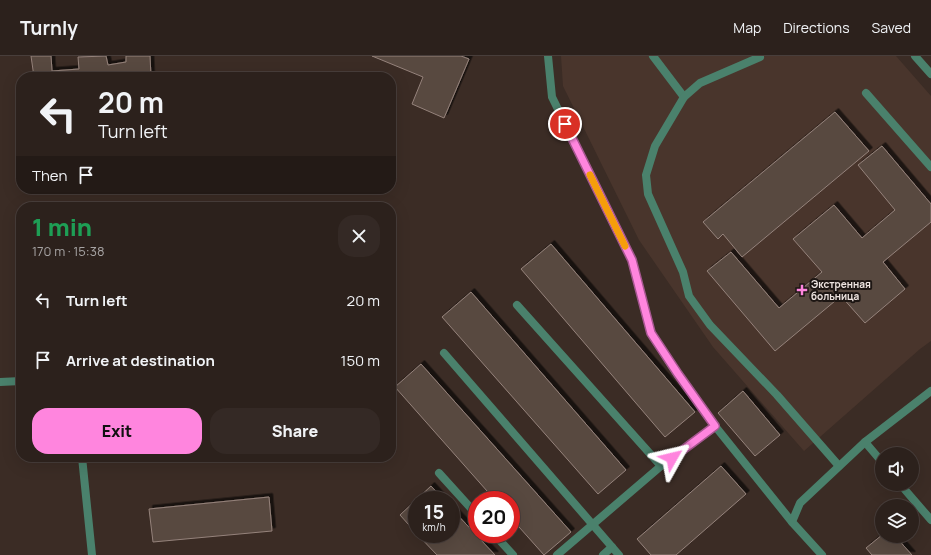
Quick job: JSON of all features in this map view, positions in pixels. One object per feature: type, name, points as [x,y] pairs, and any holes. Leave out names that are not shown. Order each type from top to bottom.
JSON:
[{"type":"street","points":[[548,56],[552,97],[632,260],[651,333],[715,426],[792,522],[822,555]]},
{"type":"street","points":[[653,56],[684,97]]},
{"type":"street","points":[[915,56],[931,74]]},
{"type":"street","points":[[760,57],[700,82],[684,97],[655,146],[646,175],[648,194],[683,272],[689,296],[710,325],[776,395],[839,466]]},
{"type":"street","points":[[866,93],[931,167]]},
{"type":"street","points":[[517,305],[661,466]]},
{"type":"street","points":[[444,353],[619,555]]},
{"type":"street","points":[[0,382],[16,381]]},
{"type":"street","points":[[792,522],[800,503],[839,466],[865,442],[931,391]]},
{"type":"street","points":[[557,555],[594,525],[661,466],[715,426]]},
{"type":"street","points":[[865,442],[875,454]]},
{"type":"street","points":[[83,462],[92,555]]},
{"type":"street","points":[[440,473],[468,505]]},
{"type":"street","points":[[906,491],[931,520]]},
{"type":"street","points":[[502,543],[513,555]]},
{"type":"street","points":[[603,555],[612,547]]},
{"type":"shaded area","name":"Экстренная больница","points":[[561,56],[896,56],[931,96],[931,341],[804,451],[713,347],[639,240],[563,86]]},
{"type":"building","points":[[31,56],[51,56],[52,71],[79,69],[78,57],[106,56],[108,65],[126,62],[126,56],[150,56],[151,72],[33,72]]},
{"type":"building","points":[[372,56],[461,56],[469,59],[444,118],[412,104],[423,77]]},
{"type":"building","points":[[835,112],[869,151],[742,257],[723,234],[718,239],[703,222]]},
{"type":"building","points":[[882,146],[931,204],[931,222],[883,262],[905,289],[865,323],[841,296],[775,351],[707,271],[731,252],[779,308],[822,272],[793,239],[834,205],[862,238],[895,210],[858,165]]},
{"type":"building","points":[[551,244],[695,412],[665,437],[521,269]]},
{"type":"building","points":[[471,292],[626,470],[598,494],[442,317]]},
{"type":"building","points":[[421,364],[571,532],[544,555],[520,528],[520,491],[487,491],[396,388],[396,386]]},
{"type":"building","points":[[743,391],[780,435],[755,456],[718,413]]},
{"type":"building","points":[[721,466],[746,494],[676,555],[651,555],[637,539]]},
{"type":"building","points":[[431,486],[436,491],[426,491]]},
{"type":"building","points":[[269,497],[272,531],[153,542],[149,509]]},
{"type":"building","points":[[408,508],[408,524],[400,515]]},
{"type":"building","points":[[460,518],[468,526],[468,543],[484,543],[495,555],[437,555],[426,543],[460,543]]},
{"type":"building","points":[[875,541],[875,543],[901,543],[912,555],[872,555],[866,548]]},
{"type":"slow traffic","points":[[590,175],[625,246]]},
{"type":"place","name":"Экстренная больница","points":[[802,290]]},
{"type":"route","points":[[565,124],[632,260],[651,333],[715,426],[672,458]]}]
